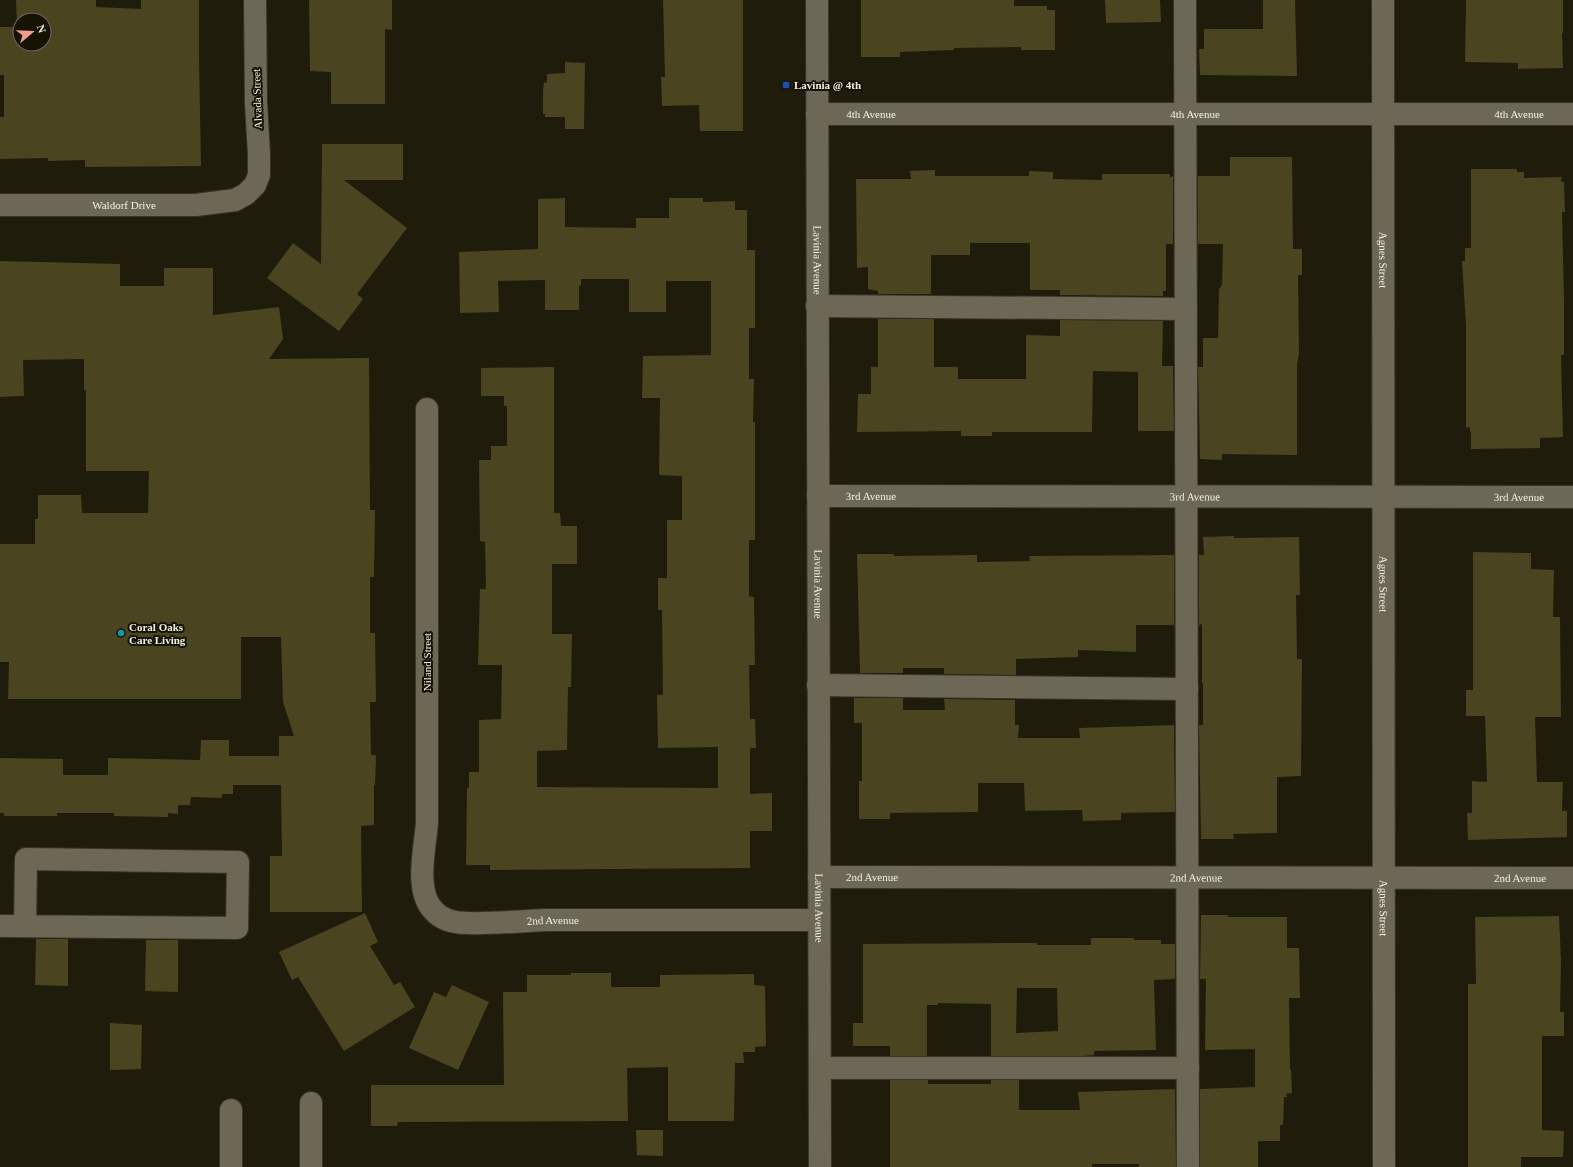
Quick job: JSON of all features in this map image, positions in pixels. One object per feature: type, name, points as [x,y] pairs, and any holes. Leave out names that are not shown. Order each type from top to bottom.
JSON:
[{"type":"street","name":"Alvada Street","points":[[246,194],[254,185],[259,175],[256,103],[255,0]]},
{"type":"street","name":"Lavinia Avenue","points":[[816,0],[820,1167]]},
{"type":"street","points":[[1185,0],[1188,1167]]},
{"type":"street","name":"Agnes Street","points":[[1383,0],[1384,1167]]},
{"type":"street","name":"4th Avenue","points":[[817,114],[1573,114]]},
{"type":"street","name":"Waldorf Drive","points":[[0,205],[196,205],[235,200],[246,194]]},
{"type":"street","points":[[817,306],[1186,309]]},
{"type":"street","name":"Niland Street","points":[[427,409],[427,823],[422,881],[428,904],[434,912]]},
{"type":"street","name":"3rd Avenue","points":[[818,496],[1573,497]]},
{"type":"street","points":[[818,685],[1187,689]]},
{"type":"street","points":[[0,926],[237,928],[238,862],[26,859],[25,926]]},
{"type":"street","name":"2nd Avenue","points":[[819,877],[1573,878]]},
{"type":"street","name":"2nd Avenue","points":[[434,912],[444,919],[466,923],[527,920],[819,920]]},
{"type":"street","points":[[820,1068],[1188,1068]]},
{"type":"street","points":[[311,1103],[311,1167]]},
{"type":"street","points":[[231,1110],[231,1167]]},
{"type":"building","points":[[16,0],[96,0],[96,7],[141,9],[141,0],[199,0],[201,166],[85,167],[85,160],[48,161],[48,158],[0,159],[0,117],[4,117],[4,75],[0,75],[0,27],[12,27],[12,52],[52,52],[52,12],[16,12]]},
{"type":"building","points":[[309,0],[392,0],[392,30],[385,29],[385,104],[331,104],[331,72],[310,71]]},
{"type":"building","points":[[663,0],[743,0],[743,131],[700,131],[699,105],[662,106],[661,77],[665,77]]},
{"type":"building","points":[[861,0],[1014,0],[1014,6],[1047,6],[1047,10],[1055,10],[1055,50],[1021,50],[1021,47],[954,48],[954,50],[900,52],[900,57],[861,57]]},
{"type":"building","points":[[1105,0],[1160,0],[1161,22],[1106,23]]},
{"type":"building","points":[[1263,0],[1295,0],[1297,76],[1200,75],[1199,49],[1204,49],[1204,29],[1263,29]]},
{"type":"building","points":[[1466,0],[1563,0],[1563,68],[1518,69],[1518,63],[1465,62]]},
{"type":"building","points":[[565,62],[585,63],[584,129],[565,129],[565,117],[545,117],[545,114],[543,114],[543,90],[544,83],[547,82],[547,74],[565,73]]},
{"type":"building","points":[[322,144],[403,144],[403,180],[344,180],[407,228],[357,294],[363,299],[339,331],[267,278],[293,243],[321,264]]},
{"type":"building","points":[[1230,157],[1292,157],[1293,249],[1302,249],[1302,275],[1298,275],[1299,354],[1297,364],[1297,455],[1222,454],[1222,460],[1200,459],[1198,367],[1203,367],[1203,338],[1218,338],[1219,289],[1222,285],[1223,244],[1198,244],[1198,176],[1230,176]]},
{"type":"building","points":[[1471,169],[1517,169],[1517,172],[1524,172],[1524,178],[1562,177],[1561,182],[1564,182],[1565,212],[1562,212],[1564,355],[1561,355],[1563,437],[1540,438],[1540,448],[1471,449],[1470,427],[1466,428],[1466,325],[1462,261],[1465,261],[1465,248],[1471,248]]},
{"type":"building","points":[[935,170],[935,176],[1029,176],[1029,171],[1053,172],[1053,179],[1102,180],[1102,174],[1170,174],[1170,177],[1173,176],[1173,244],[1166,244],[1166,291],[1163,291],[1163,296],[1060,295],[1060,290],[1030,290],[1030,243],[970,243],[970,255],[931,255],[931,294],[878,294],[878,291],[868,289],[868,267],[857,268],[856,179],[911,179],[910,171]]},
{"type":"building","points":[[565,198],[565,227],[636,228],[636,218],[669,218],[669,198],[703,198],[703,202],[735,201],[735,210],[747,210],[747,250],[755,250],[755,328],[749,328],[749,379],[754,379],[753,422],[755,422],[755,540],[749,540],[749,596],[754,597],[755,665],[749,665],[750,719],[755,719],[756,748],[750,748],[750,794],[772,793],[772,831],[750,831],[750,868],[490,870],[490,865],[466,865],[467,788],[469,788],[469,772],[479,772],[479,720],[501,719],[502,665],[478,665],[480,589],[486,589],[485,542],[480,541],[479,460],[491,460],[491,446],[507,446],[507,406],[504,406],[504,396],[481,396],[481,368],[554,367],[554,513],[560,513],[561,526],[577,526],[577,564],[552,564],[552,634],[572,634],[571,687],[568,687],[567,750],[537,751],[537,787],[718,788],[718,747],[658,748],[657,695],[663,695],[662,610],[658,610],[658,578],[667,578],[667,520],[682,520],[682,476],[659,475],[660,398],[642,398],[643,356],[711,355],[711,281],[666,281],[666,312],[629,312],[629,279],[581,279],[581,285],[579,286],[579,310],[545,310],[545,280],[498,281],[499,312],[460,313],[459,252],[538,249],[538,199]]},
{"type":"building","points":[[0,261],[120,264],[120,286],[164,286],[164,268],[213,268],[213,315],[279,307],[283,339],[269,359],[369,358],[370,510],[375,510],[374,577],[370,577],[370,633],[375,633],[376,702],[370,702],[371,755],[376,755],[374,825],[361,826],[362,912],[270,912],[270,856],[282,856],[281,785],[233,785],[233,794],[222,794],[222,798],[191,797],[190,805],[178,805],[178,814],[168,813],[168,817],[114,816],[114,813],[57,813],[57,816],[4,816],[4,813],[0,813],[0,758],[63,759],[63,775],[108,775],[108,758],[200,760],[201,740],[229,740],[229,756],[279,756],[279,736],[294,736],[283,702],[281,637],[241,637],[241,699],[8,699],[9,662],[0,662],[0,544],[35,544],[35,519],[38,519],[38,495],[81,495],[82,513],[148,513],[149,471],[86,471],[86,390],[84,390],[84,359],[23,360],[24,396],[0,397]]},
{"type":"building","points":[[878,319],[934,319],[934,367],[958,367],[958,379],[1026,379],[1026,335],[1060,336],[1060,320],[1163,321],[1162,366],[1173,366],[1174,431],[1138,431],[1138,372],[1093,371],[1092,432],[992,432],[992,436],[961,436],[961,431],[857,432],[858,394],[871,394],[871,367],[878,367]]},
{"type":"building","points":[[1234,536],[1234,538],[1299,537],[1300,595],[1296,595],[1297,659],[1302,659],[1301,776],[1277,777],[1277,833],[1233,834],[1234,839],[1201,839],[1199,725],[1203,725],[1203,683],[1202,624],[1199,625],[1199,555],[1204,555],[1203,537]]},
{"type":"building","points":[[1473,552],[1531,553],[1531,569],[1554,570],[1553,617],[1560,617],[1561,717],[1535,717],[1537,782],[1563,782],[1562,811],[1567,811],[1567,837],[1468,840],[1467,813],[1472,813],[1472,781],[1487,782],[1485,716],[1466,716],[1466,690],[1473,690]]},
{"type":"building","points":[[857,554],[894,554],[894,556],[977,555],[977,562],[1030,561],[1029,556],[1174,555],[1174,625],[1136,625],[1136,652],[1078,650],[1078,657],[1016,659],[1016,675],[944,674],[944,668],[903,668],[903,673],[860,673]]},
{"type":"building","points":[[854,698],[903,698],[903,710],[945,710],[944,699],[1015,700],[1015,725],[1019,725],[1018,738],[1080,738],[1079,728],[1174,725],[1175,812],[1121,813],[1121,820],[1083,821],[1082,810],[1025,811],[1024,783],[978,783],[978,812],[890,813],[890,819],[859,819],[859,781],[862,781],[862,723],[854,723]]},
{"type":"building","points":[[365,913],[378,942],[370,946],[394,985],[400,982],[415,1007],[344,1051],[298,977],[292,980],[279,952]]},
{"type":"building","points":[[1201,915],[1228,915],[1228,917],[1287,917],[1287,948],[1299,948],[1300,998],[1289,998],[1290,1069],[1292,1093],[1286,1094],[1287,1097],[1284,1097],[1283,1125],[1280,1125],[1280,1141],[1258,1141],[1258,1167],[1200,1167],[1200,1089],[1255,1087],[1255,1049],[1205,1050],[1206,979],[1200,979]]},
{"type":"building","points":[[1559,916],[1561,961],[1560,1012],[1564,1012],[1564,1036],[1542,1036],[1542,1130],[1564,1131],[1563,1157],[1521,1157],[1521,1167],[1468,1167],[1468,984],[1476,984],[1475,917]]},
{"type":"building","points":[[1091,938],[1134,938],[1134,940],[1161,940],[1161,944],[1175,944],[1175,979],[1154,980],[1156,1050],[1094,1051],[1094,1055],[1084,1056],[991,1056],[991,1004],[938,1003],[938,1005],[927,1005],[927,1056],[890,1056],[890,1046],[853,1046],[853,1023],[863,1023],[863,944],[1037,943],[1037,945],[1091,945]],"holes":[[[1017,988],[1057,988],[1058,1031],[1016,1033]]]},
{"type":"building","points":[[36,939],[68,939],[68,986],[35,985]]},
{"type":"building","points":[[146,940],[178,940],[178,992],[145,991]]},
{"type":"building","points":[[571,973],[611,973],[611,987],[660,987],[660,975],[754,974],[754,985],[765,986],[766,1046],[755,1047],[755,1052],[743,1052],[744,1063],[735,1063],[734,1121],[668,1121],[668,1067],[627,1068],[628,1121],[398,1122],[397,1126],[371,1126],[371,1085],[504,1085],[503,992],[527,992],[527,975],[571,975]]},
{"type":"building","points":[[452,985],[489,1002],[458,1070],[409,1048],[434,992],[446,997]]},
{"type":"building","points":[[110,1023],[142,1025],[141,1069],[110,1070]]},
{"type":"building","points":[[890,1080],[928,1080],[928,1084],[991,1084],[991,1080],[1019,1080],[1019,1110],[1080,1110],[1078,1092],[1175,1089],[1176,1167],[1139,1167],[1139,1164],[1092,1164],[1092,1167],[890,1167]]},
{"type":"building","points":[[636,1130],[663,1130],[663,1156],[637,1155]]},
{"type":"place","name":"Lavinia @ 4th","points":[[786,85]]},
{"type":"place","name":"Coral Oaks Care Living","points":[[121,633]]}]
